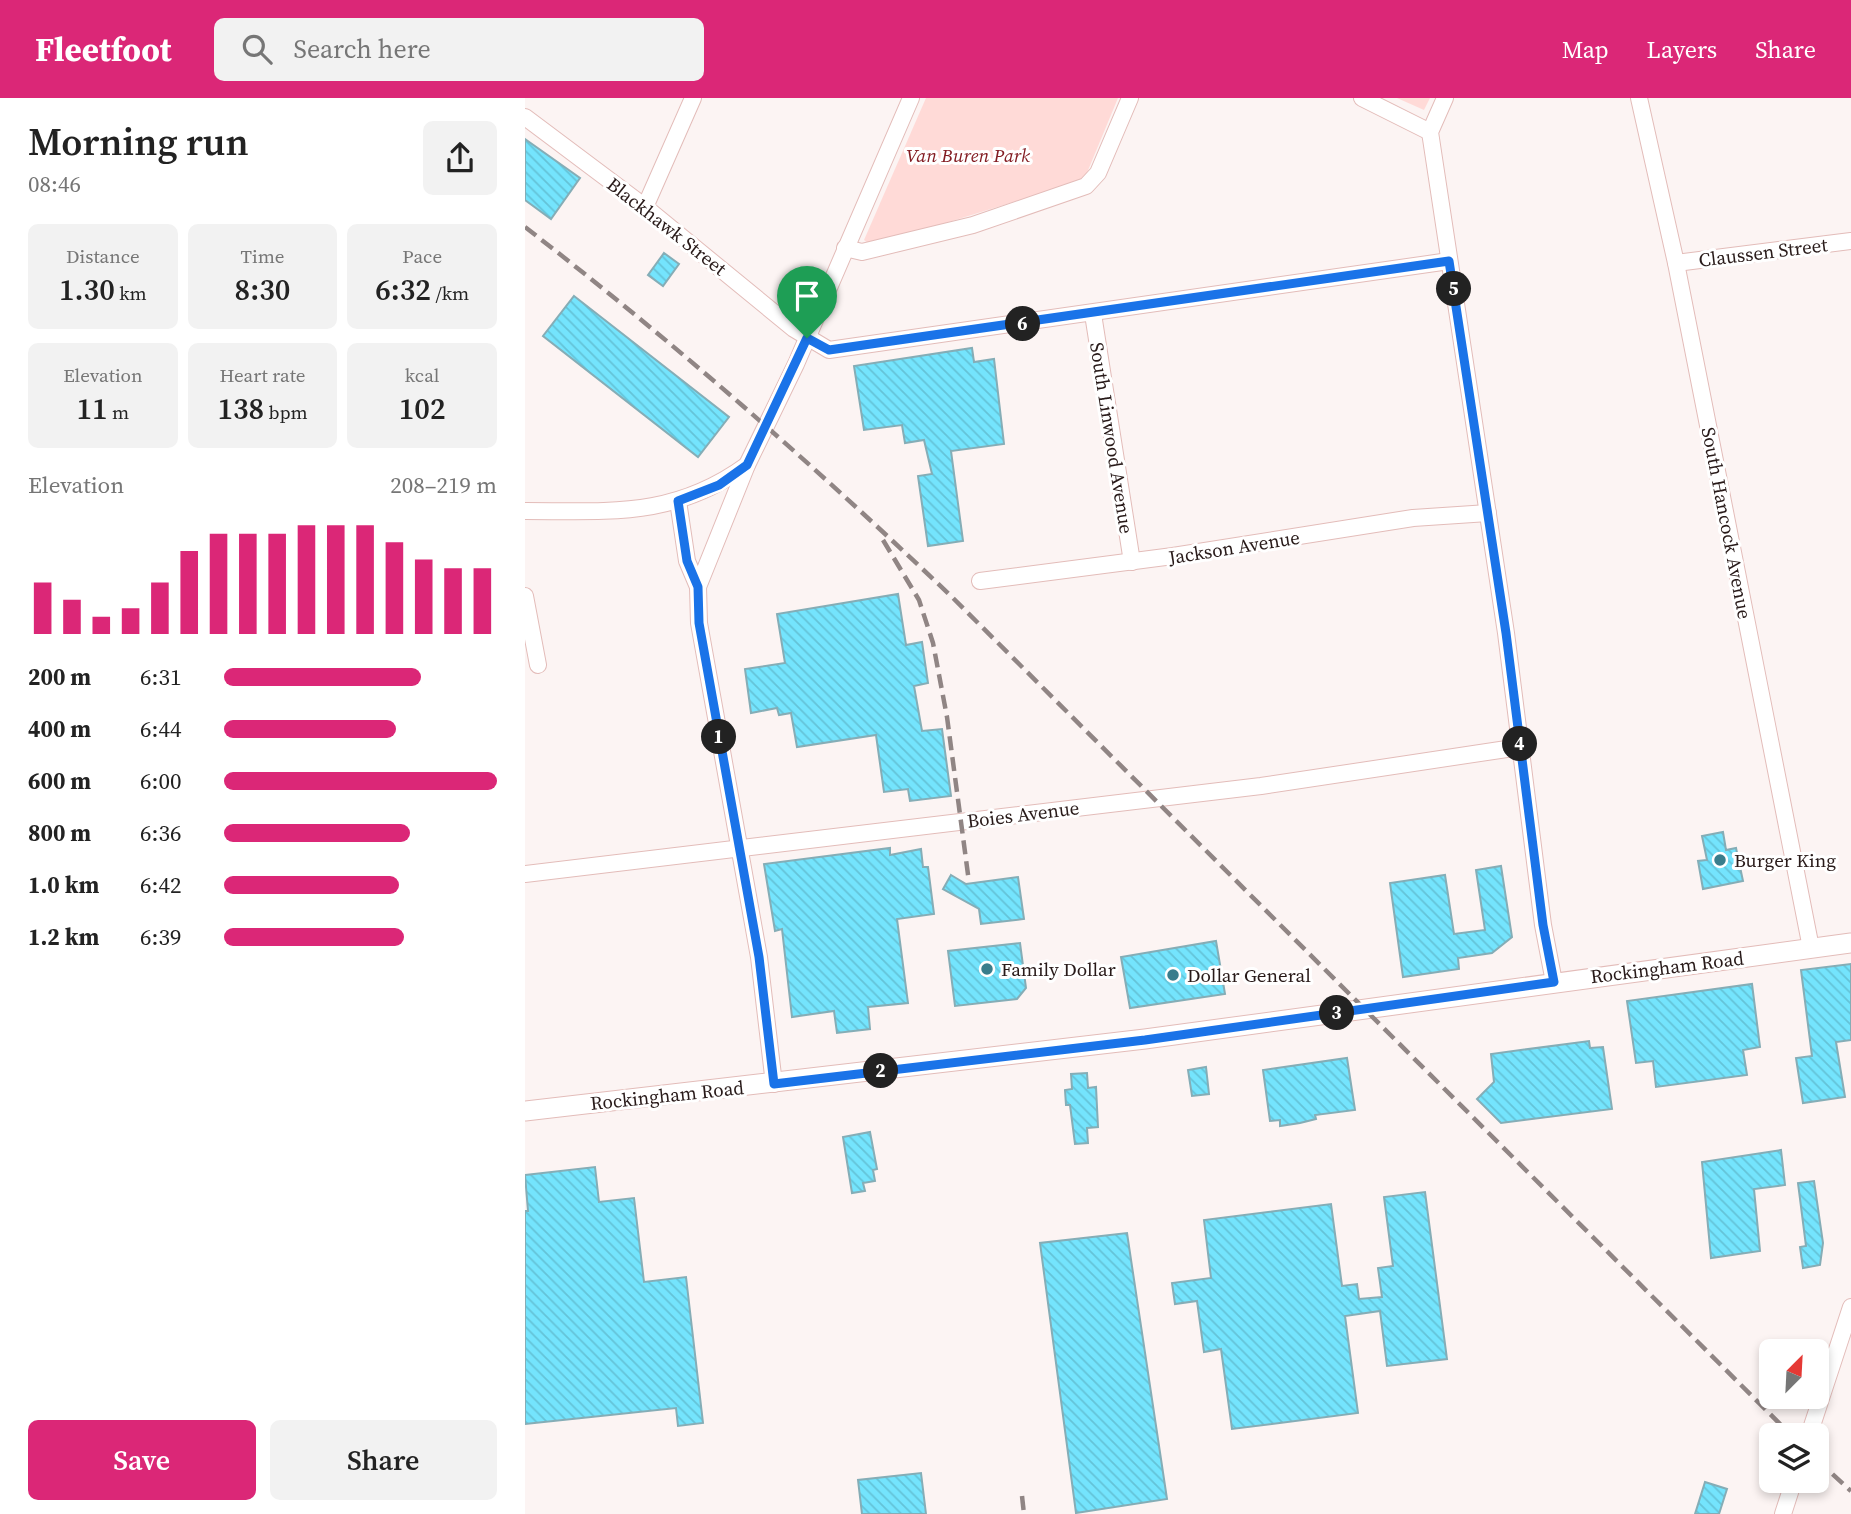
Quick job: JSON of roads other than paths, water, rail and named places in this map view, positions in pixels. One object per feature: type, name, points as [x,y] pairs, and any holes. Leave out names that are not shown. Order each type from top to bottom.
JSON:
[{"type":"street","points":[[645,207],[693,98]]},
{"type":"street","points":[[698,587],[747,465],[807,338],[911,98]]},
{"type":"street","points":[[845,248],[862,252],[973,225],[1086,186],[1098,173],[1130,98]]},
{"type":"street","points":[[1361,98],[1430,132]]},
{"type":"street","points":[[1445,98],[1430,132],[1488,513],[1543,925],[1554,982]]},
{"type":"street","name":"South Hancock Avenue","points":[[1639,98],[1676,262],[1811,948]]},
{"type":"street","name":"Blackhawk Street","points":[[525,117],[645,207],[807,338]]},
{"type":"street","name":"Claussen Street","points":[[1676,262],[1851,241]]},
{"type":"street","points":[[807,338],[829,350],[1449,261]]},
{"type":"street","name":"South Linwood Avenue","points":[[1093,314],[1132,562]]},
{"type":"street","points":[[525,511],[649,509],[719,485],[747,465]]},
{"type":"street","points":[[678,501],[687,561],[698,587],[699,623],[737,848],[759,957],[774,1084]]},
{"type":"street","name":"Jackson Avenue","points":[[980,581],[1132,562],[1413,518],[1488,513]]},
{"type":"street","points":[[525,596],[538,665]]},
{"type":"street","name":"Boies Avenue","points":[[525,874],[1261,786],[1520,747]]},
{"type":"street","name":"Rockingham Road","points":[[525,1111],[1145,1040],[1851,943]]},
{"type":"street","points":[[1813,1423],[1851,1307]]},
{"type":"street","points":[[1783,1514],[1790,1493]]},
{"type":"railway","points":[[525,227],[636,315],[744,407],[953,598],[1779,1423]]},
{"type":"railway","points":[[883,540],[919,600],[933,643],[947,717],[969,882]]},
{"type":"railway","points":[[1829,1471],[1851,1491]]},
{"type":"railway","points":[[1022,1496],[1024,1514]]},
{"type":"place","name":"Burger King","points":[[1720,860]]},
{"type":"place","name":"Family Dollar","points":[[987,969]]},
{"type":"place","name":"Dollar General","points":[[1173,975]]},
{"type":"park label","name":"Van Buren Park","points":[[968,155]]}]
